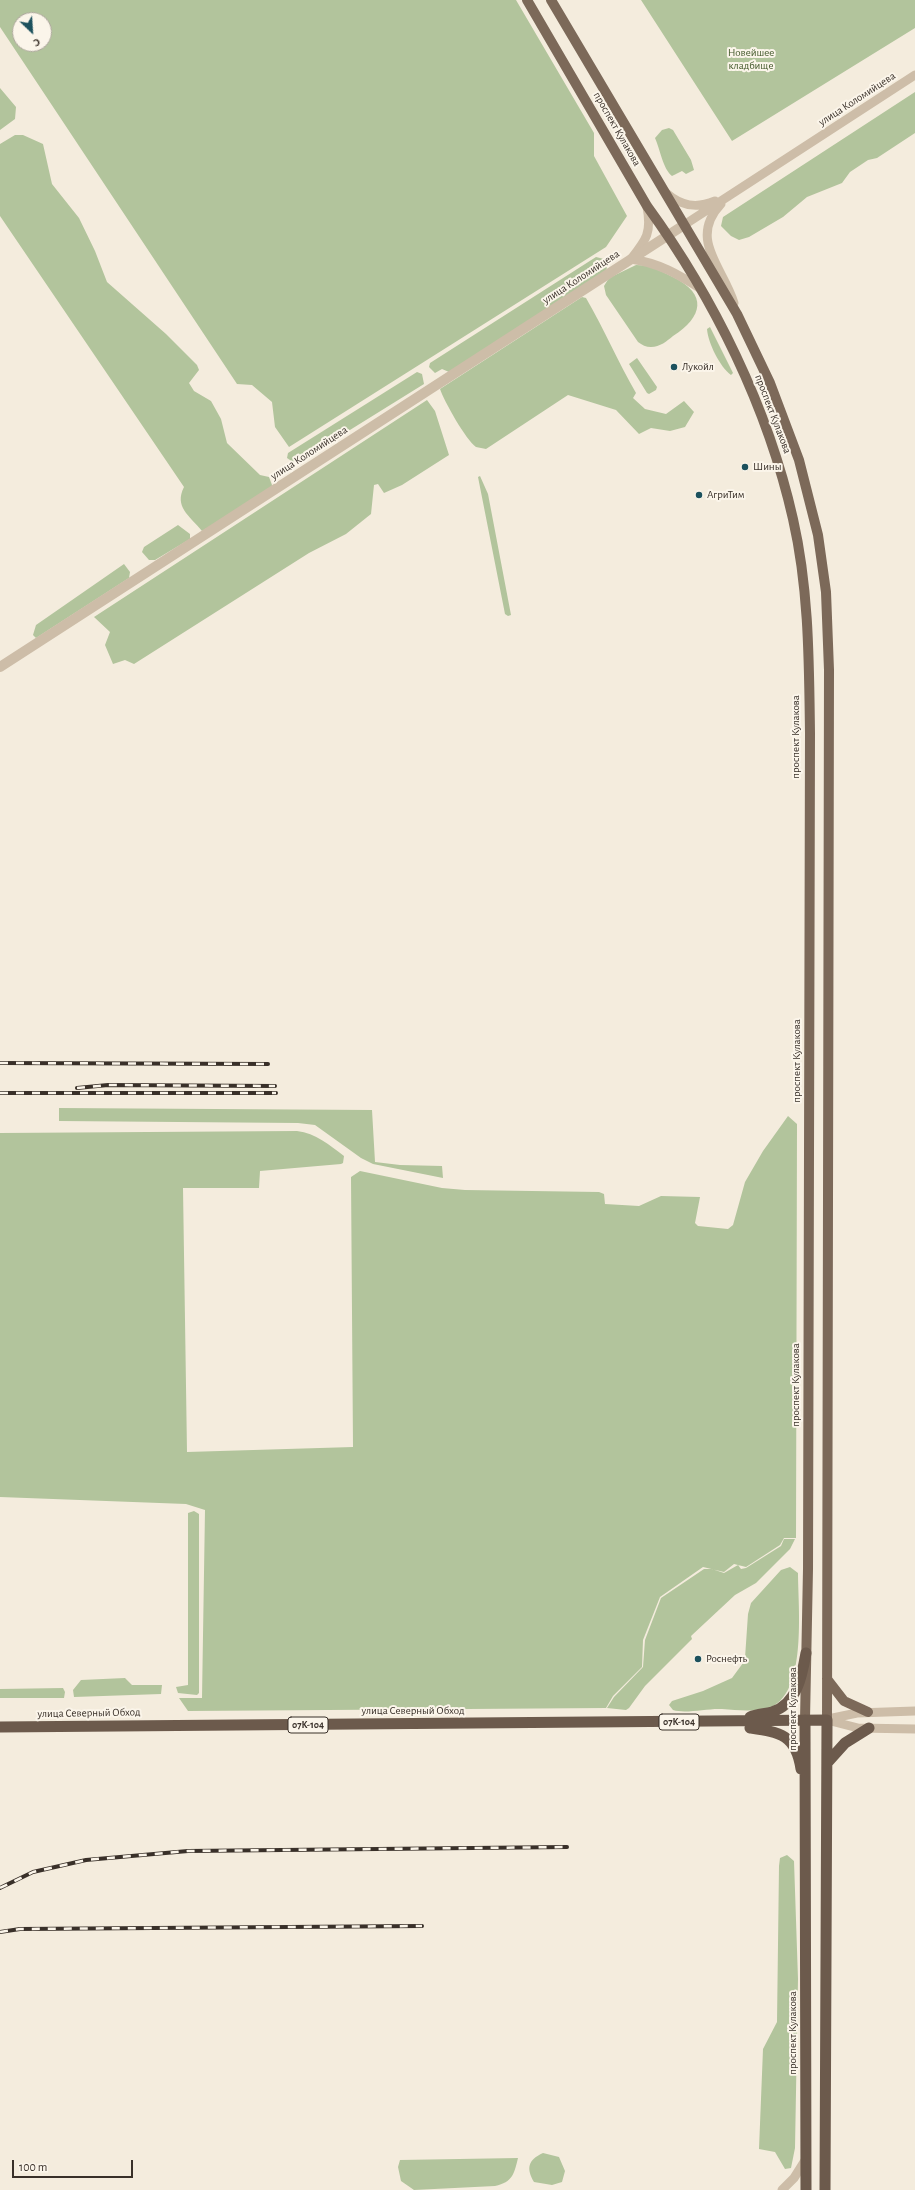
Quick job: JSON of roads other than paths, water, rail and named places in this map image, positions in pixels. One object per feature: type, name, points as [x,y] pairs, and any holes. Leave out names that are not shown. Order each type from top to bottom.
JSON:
[{"type":"highway","points":[[741,1722],[784,1707],[797,1690],[806,1652]]},
{"type":"highway","name":"проспект Кулакова","points":[[805,1720],[806,2190]]},
{"type":"highway","name":"улица Северный Обход","points":[[0,1727],[741,1722],[827,1720]]},
{"type":"highway","name":"проспект Кулакова","points":[[825,2190],[827,1720]]},
{"type":"highway","points":[[741,1722],[750,1728],[781,1733],[793,1745],[800,1761],[806,1803]]},
{"type":"highway","points":[[826,1763],[845,1742],[869,1728]]},
{"type":"main road","name":"проспект Кулакова","points":[[527,0],[647,206],[668,235],[702,290],[757,404],[781,472],[793,520],[807,619],[810,733],[810,1091],[805,1720]]},
{"type":"main road","name":"проспект Кулакова","points":[[551,0],[737,314],[770,383],[799,460],[818,535],[827,609],[829,670],[827,1720]]},
{"type":"main road","points":[[827,1679],[844,1701],[868,1712]]},
{"type":"street","name":"улица Коломийцева","points":[[0,667],[915,76]]},
{"type":"street","points":[[662,189],[681,204],[695,206],[727,197]]},
{"type":"street","points":[[727,197],[709,220],[706,238],[710,251],[731,295],[737,314]]},
{"type":"street","name":"улица Коломийцева","points":[[631,259],[648,233],[650,223],[647,206]]},
{"type":"street","name":"улица Коломийцева","points":[[631,259],[660,265],[679,274],[702,290]]},
{"type":"street","points":[[827,1720],[857,1713],[915,1711]]},
{"type":"street","points":[[827,1720],[858,1728],[915,1729]]},
{"type":"street","points":[[782,2190],[794,2178],[806,2159]]},
{"type":"railway","points":[[0,1063],[268,1064]]},
{"type":"railway","points":[[77,1088],[108,1085],[275,1086]]},
{"type":"railway","points":[[0,1093],[276,1093]]},
{"type":"railway","points":[[0,1888],[33,1872],[86,1860],[188,1851],[567,1847]]},
{"type":"railway","points":[[0,1932],[20,1929],[422,1926]]},
{"type":"place","name":"Лукойл","points":[[674,367]]},
{"type":"place","name":"Шины","points":[[745,467]]},
{"type":"place","name":"АгриТим","points":[[699,495]]},
{"type":"place","name":"Роснефть","points":[[698,1659]]},
{"type":"park label","name":"Новейшее кладбище","points":[[751,59]]}]
